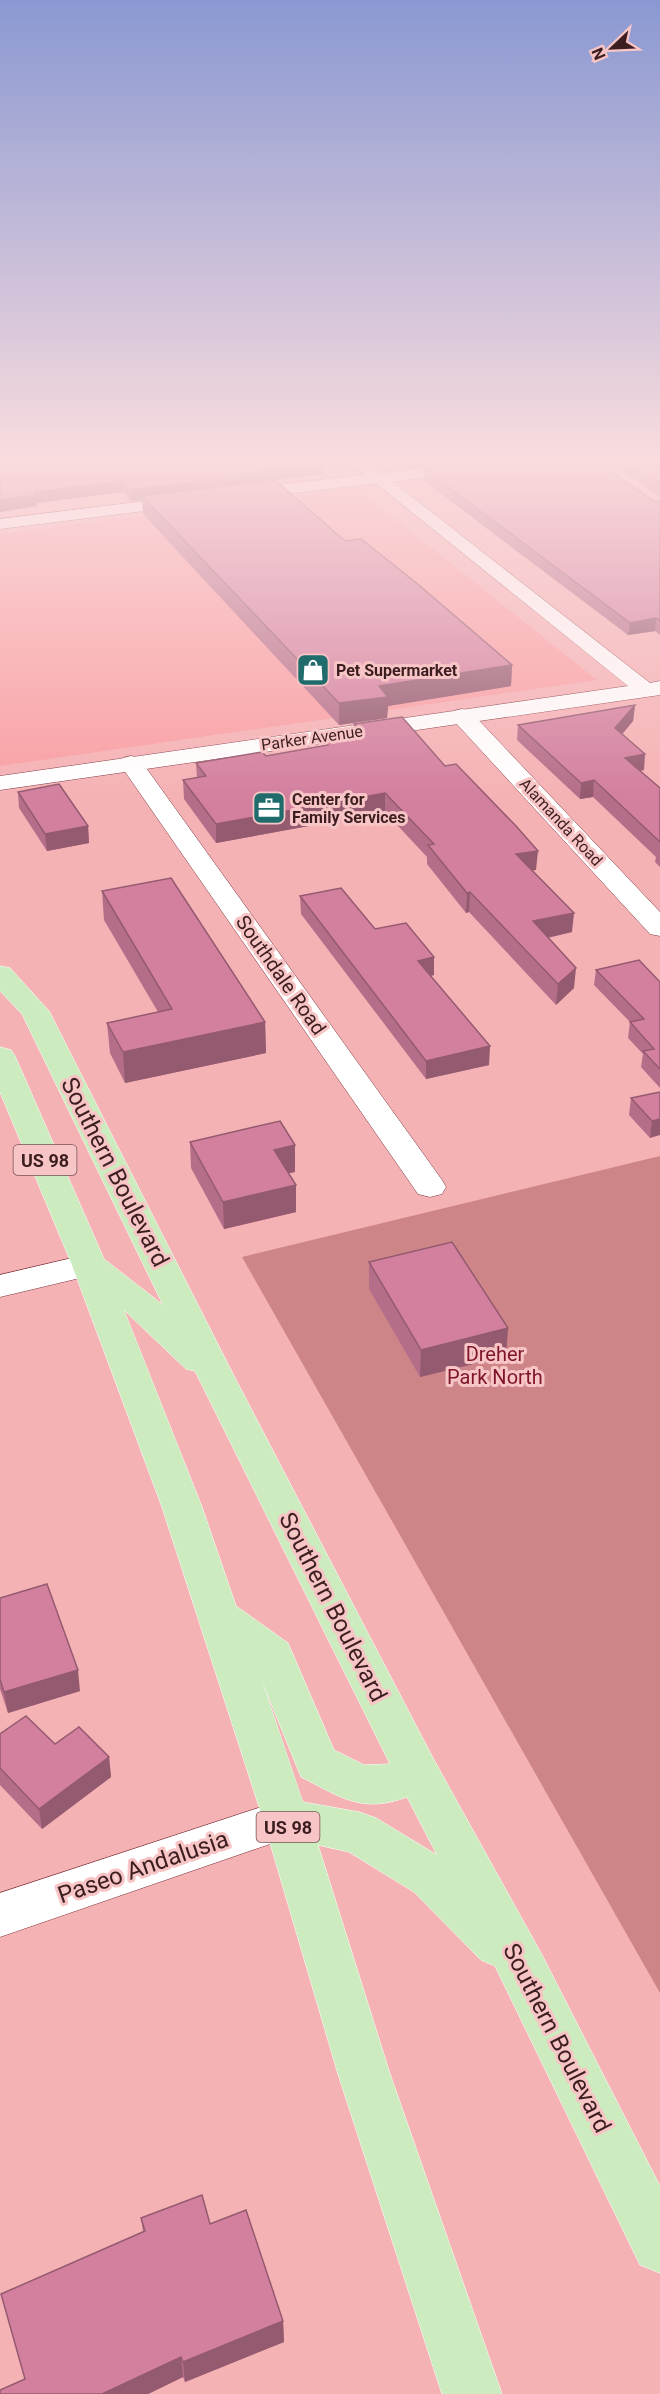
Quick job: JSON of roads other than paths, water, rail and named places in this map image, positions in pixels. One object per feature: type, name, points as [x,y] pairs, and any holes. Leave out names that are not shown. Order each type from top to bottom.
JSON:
[{"type":"main road","name":"Southern Boulevard","points":[[0,974],[35,1011],[216,1376],[418,1774],[524,1971],[660,2245]]},
{"type":"main road","name":"US 98","points":[[0,1056],[89,1265],[182,1507],[286,1819],[364,2074],[471,2394]]},
{"type":"main road","points":[[89,1265],[145,1308],[216,1376]]},
{"type":"main road","points":[[219,1616],[273,1655],[317,1763],[360,1785],[392,1783],[418,1774]]},
{"type":"main road","points":[[286,1819],[359,1833],[431,1877],[524,1971]]},
{"type":"street","points":[[500,572],[653,689]]},
{"type":"street","name":"Parker Avenue","points":[[0,783],[653,689]]},
{"type":"street","name":"Alamanda Road","points":[[462,716],[660,928]]},
{"type":"street","name":"Southdale Road","points":[[131,763],[430,1187]]},
{"type":"street","points":[[0,1286],[89,1265]]},
{"type":"street","name":"Paseo Andalusia","points":[[0,1915],[286,1819]]},
{"type":"place","name":"Pet Supermarket","points":[[313,670]]},
{"type":"place","name":"Center for Family Services","points":[[269,808]]},
{"type":"park label","name":"Dreher Park North","points":[[495,1366]]}]
